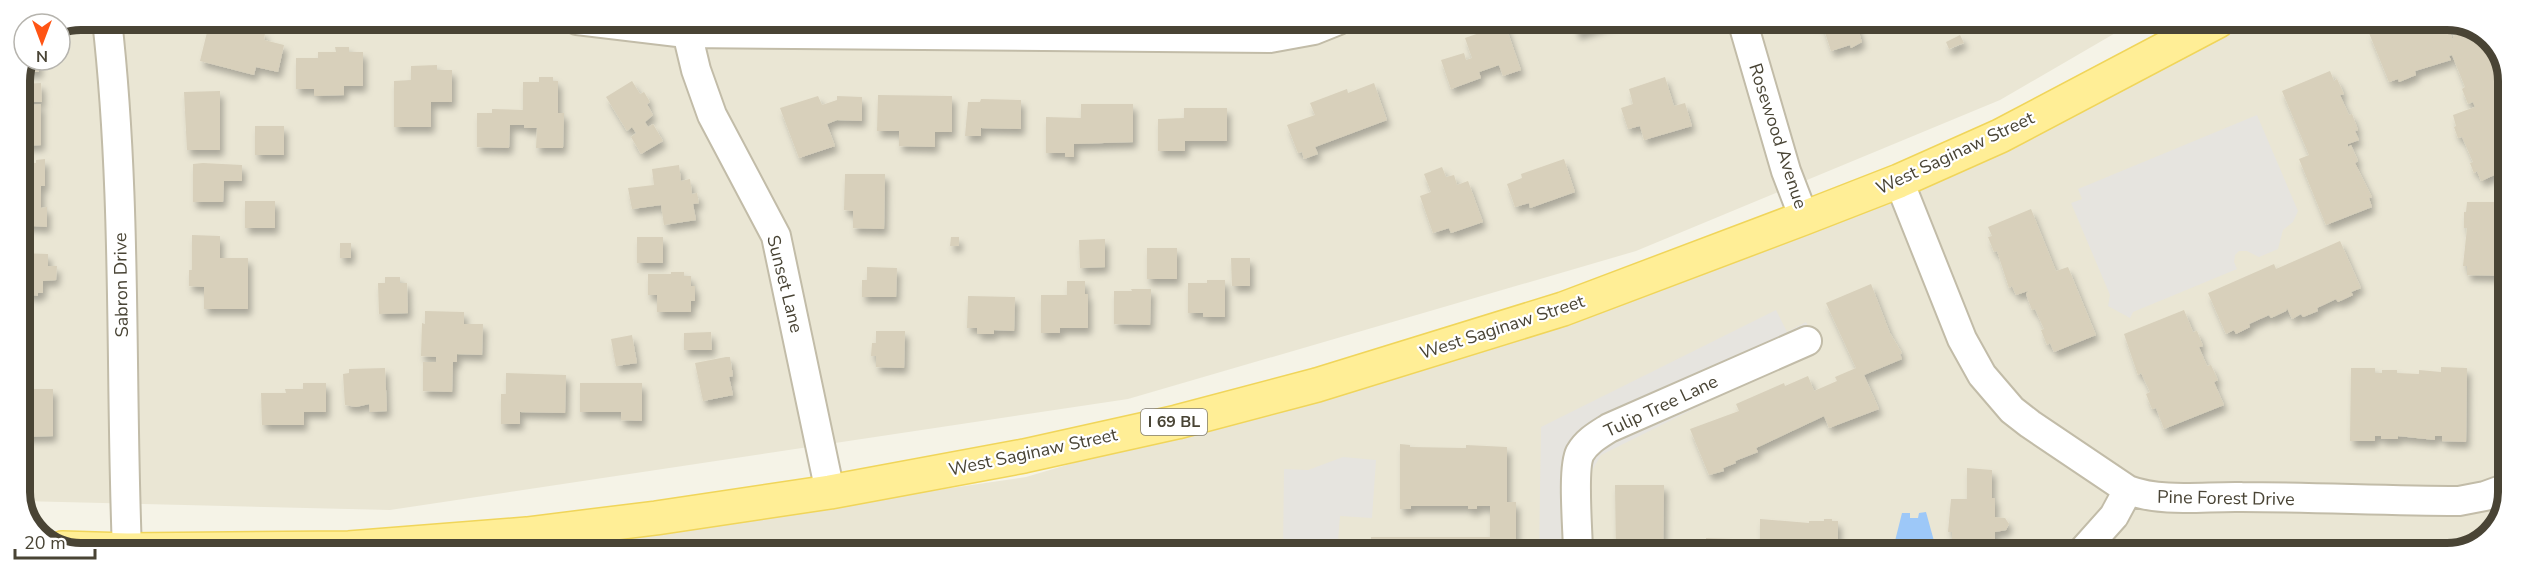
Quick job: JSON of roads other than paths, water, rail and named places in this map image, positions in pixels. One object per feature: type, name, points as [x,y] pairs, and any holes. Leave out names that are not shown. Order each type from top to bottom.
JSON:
[{"type":"main road","name":"West Saginaw Street","points":[[413,543],[527,534],[656,518],[830,492],[1024,456],[1177,422],[1317,385],[1563,309],[1899,181],[2000,136],[2201,30]]},
{"type":"street","name":"Sabron Drive","points":[[108,30],[113,75],[119,197],[128,543]]},
{"type":"street","name":"Sunset Lane","points":[[686,30],[696,70],[712,115],[776,236],[830,492]]},
{"type":"street","points":[[880,30],[1270,38],[1314,30]]},
{"type":"street","name":"Rosewood Avenue","points":[[1745,30],[1786,171],[1804,218]]},
{"type":"street","name":"Pine Forest Drive","points":[[1899,181],[1962,339],[1982,375],[2012,410],[2128,490],[2145,496],[2164,497],[2244,496],[2459,501],[2498,491]]},
{"type":"street","name":"Tulip Tree Lane","points":[[1578,543],[1579,455],[1589,441],[1608,428],[1807,341]]},
{"type":"street","points":[[2091,543],[2114,516],[2128,490]]},
{"type":"water","points":[[1926,512],[1933,543],[1896,543],[1902,513],[1910,513],[1910,518],[1918,518],[1919,513]]}]
